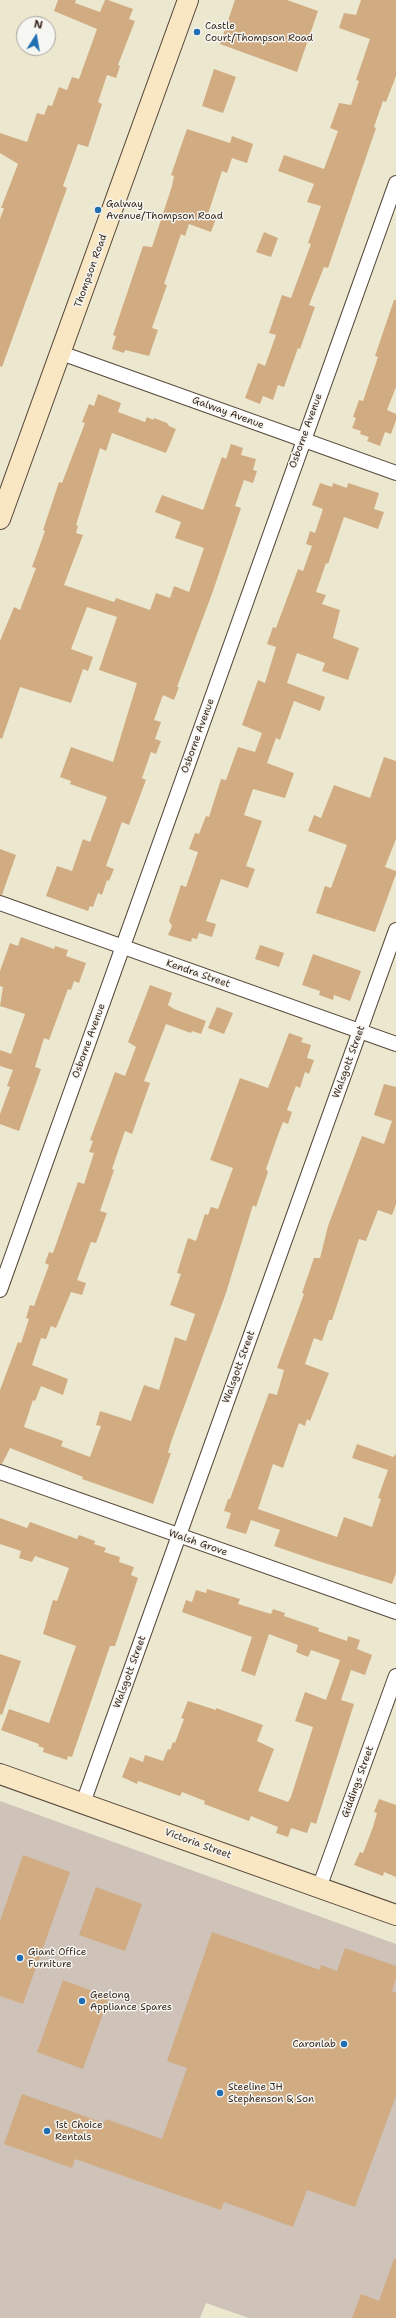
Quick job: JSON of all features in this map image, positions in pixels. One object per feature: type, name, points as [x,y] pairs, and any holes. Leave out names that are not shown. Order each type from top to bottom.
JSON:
[{"type":"main road","name":"Thompson Road","points":[[0,519],[188,0]]},
{"type":"main road","name":"Victoria Street","points":[[0,1774],[396,1915]]},
{"type":"street","name":"Osborne Avenue","points":[[0,1290],[396,183]]},
{"type":"street","name":"Galway Avenue","points":[[61,353],[396,473]]},
{"type":"street","name":"Kendra Street","points":[[0,903],[396,1044]]},
{"type":"street","name":"Walsgott Street","points":[[83,1803],[396,930]]},
{"type":"street","name":"Walsh Grove","points":[[0,1472],[396,1612]]},
{"type":"street","name":"Giddings Street","points":[[319,1888],[396,1676]]},
{"type":"shaded area","points":[[0,1801],[396,1944],[396,2318],[249,2318],[206,2303],[200,2318],[0,2318]]},
{"type":"building","points":[[58,0],[76,0],[75,3],[100,12],[105,0],[108,0],[133,9],[129,19],[135,21],[118,65],[120,66],[116,78],[107,75],[98,102],[102,104],[88,147],[78,144],[63,186],[67,188],[2,367],[0,366],[0,219],[4,208],[1,208],[18,164],[0,153],[0,133],[27,142],[37,113],[44,115],[48,105],[52,106],[59,87],[67,90],[72,77],[79,79],[97,29],[54,11]]},
{"type":"building","points":[[235,0],[287,0],[318,11],[297,72],[220,44]]},
{"type":"building","points":[[361,0],[396,0],[396,76],[386,102],[383,101],[374,127],[376,128],[328,268],[324,267],[309,305],[315,307],[300,349],[298,348],[284,387],[278,385],[273,400],[263,396],[260,404],[245,398],[258,363],[265,366],[276,335],[269,333],[282,295],[291,298],[311,244],[308,243],[321,206],[307,202],[314,184],[278,171],[284,155],[324,169],[338,131],[330,128],[339,103],[351,105],[359,81],[356,80],[370,39],[339,28],[344,13],[356,15]]},
{"type":"building","points":[[214,69],[236,77],[223,113],[202,106]]},
{"type":"building","points":[[187,129],[230,143],[232,136],[253,144],[247,163],[232,158],[227,173],[222,171],[208,214],[217,216],[211,232],[189,224],[185,236],[181,234],[164,284],[167,285],[152,328],[158,330],[149,356],[125,350],[124,353],[112,349],[116,336],[113,335],[143,246],[152,247],[172,186],[174,176],[171,175]]},
{"type":"building","points":[[264,232],[278,238],[271,257],[256,252]]},
{"type":"building","points":[[394,300],[396,300],[396,387],[387,410],[396,414],[396,420],[391,434],[385,432],[380,446],[367,441],[369,437],[360,434],[361,431],[352,428],[356,418],[353,417],[359,400],[363,401],[378,357],[375,356]]},
{"type":"building","points":[[98,394],[121,403],[118,412],[145,422],[147,417],[153,420],[154,418],[167,423],[169,426],[176,429],[166,453],[112,433],[106,451],[100,448],[76,525],[78,526],[76,533],[83,535],[64,585],[114,602],[116,598],[150,610],[156,593],[170,598],[174,586],[189,592],[204,548],[175,538],[181,522],[155,512],[162,495],[203,510],[222,457],[226,459],[231,444],[243,448],[241,455],[256,459],[253,470],[257,471],[253,483],[244,480],[235,506],[241,508],[213,591],[177,687],[179,687],[174,700],[163,695],[154,720],[161,722],[155,739],[161,741],[156,754],[151,752],[142,778],[146,780],[129,825],[122,822],[106,866],[114,869],[109,881],[107,880],[102,895],[98,893],[93,907],[90,906],[88,911],[46,896],[57,866],[72,871],[83,839],[90,842],[107,797],[70,784],[71,781],[60,777],[71,747],[113,762],[137,683],[99,670],[117,617],[87,607],[71,649],[93,657],[88,671],[83,669],[71,703],[20,687],[2,739],[0,738],[0,641],[14,607],[20,610],[36,568],[32,567],[45,531],[43,530],[59,482],[62,483],[85,423],[82,422],[89,404],[94,406]]},
{"type":"building","points":[[320,483],[332,487],[333,483],[347,488],[348,483],[379,493],[374,509],[384,512],[378,529],[344,517],[328,564],[326,563],[316,592],[326,595],[322,604],[340,610],[333,638],[359,648],[348,680],[322,671],[325,663],[297,653],[287,683],[325,697],[320,711],[294,701],[280,740],[276,738],[267,763],[294,773],[285,798],[253,789],[244,815],[262,821],[246,866],[255,869],[248,888],[221,879],[206,921],[216,924],[212,937],[199,933],[197,939],[192,938],[191,942],[168,935],[172,926],[169,921],[181,885],[186,887],[198,852],[189,849],[195,833],[199,834],[206,816],[209,817],[221,779],[226,780],[238,747],[255,752],[262,733],[242,725],[258,680],[265,683],[276,647],[267,644],[273,627],[276,628],[298,569],[303,571],[312,546],[306,544],[310,531],[315,533],[323,509],[312,505]]},
{"type":"building","points":[[384,757],[396,761],[396,839],[385,867],[396,871],[396,874],[375,932],[316,913],[325,886],[331,888],[347,845],[308,831],[314,815],[321,818],[334,785],[370,798]]},
{"type":"building","points":[[0,849],[16,855],[2,895],[0,895]]},
{"type":"building","points":[[21,937],[54,949],[55,946],[68,950],[66,956],[86,963],[79,983],[74,981],[71,990],[68,989],[49,1040],[44,1038],[35,1067],[41,1069],[19,1131],[0,1124],[0,1114],[10,1087],[7,1086],[13,1070],[0,1066],[0,1050],[11,1054],[25,1014],[0,1006],[3,987],[0,986],[0,971],[10,943],[18,946]]},
{"type":"building","points":[[260,945],[284,953],[279,967],[255,959]]},
{"type":"building","points":[[313,954],[361,971],[350,1001],[334,995],[333,1000],[319,995],[320,991],[302,985]]},
{"type":"building","points":[[150,985],[172,993],[168,1005],[174,1009],[206,1021],[201,1034],[192,1031],[191,1033],[166,1024],[144,1081],[150,1083],[132,1134],[125,1131],[112,1169],[114,1170],[100,1211],[107,1213],[96,1243],[91,1242],[77,1280],[86,1283],[82,1295],[71,1292],[56,1328],[51,1326],[46,1339],[41,1338],[32,1365],[68,1379],[63,1395],[41,1386],[35,1401],[33,1400],[24,1427],[63,1441],[61,1446],[90,1457],[101,1426],[96,1425],[100,1411],[131,1421],[144,1385],[159,1390],[175,1337],[186,1341],[195,1314],[170,1305],[181,1274],[177,1273],[188,1238],[196,1241],[205,1214],[208,1215],[211,1207],[218,1209],[233,1168],[210,1160],[240,1078],[268,1088],[289,1033],[303,1038],[301,1042],[311,1045],[307,1058],[314,1060],[309,1074],[305,1072],[300,1088],[296,1086],[287,1110],[292,1112],[288,1124],[283,1122],[266,1169],[268,1172],[256,1207],[253,1205],[226,1293],[171,1442],[168,1453],[171,1453],[153,1504],[82,1479],[83,1477],[10,1448],[2,1464],[0,1464],[0,1390],[18,1342],[21,1343],[29,1319],[26,1318],[30,1305],[34,1306],[49,1265],[45,1263],[49,1252],[53,1253],[78,1182],[84,1184],[94,1153],[89,1152],[93,1141],[90,1140],[115,1072],[125,1076],[136,1047],[128,1042]]},
{"type":"building","points":[[217,1007],[233,1013],[224,1034],[208,1028]]},
{"type":"building","points":[[384,1084],[396,1087],[396,1204],[392,1215],[378,1210],[366,1241],[359,1239],[332,1320],[329,1320],[322,1341],[314,1338],[305,1364],[329,1373],[310,1421],[307,1419],[305,1426],[299,1423],[283,1468],[273,1464],[258,1509],[337,1537],[344,1517],[372,1527],[381,1499],[378,1498],[388,1470],[352,1458],[357,1444],[393,1457],[396,1454],[396,1573],[392,1584],[274,1546],[280,1530],[251,1520],[246,1534],[226,1528],[231,1513],[224,1511],[228,1499],[230,1499],[269,1393],[277,1395],[284,1370],[277,1368],[304,1294],[302,1293],[314,1258],[320,1258],[328,1226],[362,1136],[384,1144],[392,1121],[374,1115]]},
{"type":"building","points":[[0,1518],[27,1528],[30,1522],[77,1539],[79,1535],[95,1541],[94,1544],[106,1548],[104,1552],[120,1557],[119,1562],[134,1567],[131,1575],[138,1578],[115,1646],[110,1646],[72,1757],[68,1756],[67,1760],[43,1752],[44,1748],[38,1746],[39,1744],[1,1730],[9,1709],[49,1723],[76,1646],[43,1634],[53,1600],[57,1601],[69,1568],[35,1556],[32,1562],[19,1558],[21,1551],[0,1544]]},
{"type":"building","points":[[207,1589],[240,1599],[238,1604],[271,1614],[273,1609],[285,1613],[284,1616],[319,1628],[318,1631],[347,1641],[348,1636],[360,1640],[357,1649],[372,1655],[365,1675],[351,1670],[341,1700],[354,1704],[316,1824],[311,1822],[307,1833],[291,1828],[288,1837],[276,1833],[278,1827],[251,1816],[249,1821],[204,1804],[205,1801],[182,1792],[180,1796],[138,1781],[137,1784],[122,1777],[130,1757],[143,1762],[145,1755],[163,1761],[168,1749],[170,1750],[173,1742],[175,1743],[184,1719],[181,1718],[188,1701],[216,1710],[216,1708],[263,1725],[257,1741],[274,1749],[258,1791],[288,1802],[291,1797],[313,1727],[295,1721],[305,1692],[326,1700],[340,1660],[311,1650],[308,1657],[296,1652],[298,1645],[269,1634],[255,1676],[241,1671],[252,1637],[182,1612],[186,1600],[192,1602],[196,1590],[206,1593]]},
{"type":"building","points":[[0,1654],[21,1661],[2,1715],[0,1714]]},
{"type":"building","points":[[379,1799],[396,1805],[396,1877],[384,1872],[383,1876],[354,1865],[360,1852],[363,1853],[373,1827],[377,1813],[374,1812]]},
{"type":"building","name":"Giant Office Furniture","points":[[23,1855],[70,1872],[23,2004],[0,1996],[0,1921]]},
{"type":"building","points":[[96,1887],[142,1904],[125,1951],[79,1935]]},
{"type":"building","points":[[212,1932],[320,1970],[321,1965],[337,1971],[345,1948],[396,1966],[396,1979],[392,1991],[396,1993],[396,2096],[355,2207],[307,2190],[293,2227],[224,2202],[221,2210],[75,2159],[72,2168],[4,2144],[22,2094],[104,2123],[106,2119],[162,2139],[187,2068],[167,2061]]},
{"type":"building","points":[[63,1980],[109,1997],[83,2069],[37,2052]]},
{"type":"building","points":[[394,2259],[396,2259],[396,2318],[352,2318],[361,2294],[379,2301]]},
{"type":"place","name":"Castle Court/Thompson Road","points":[[197,32]]},
{"type":"place","name":"Galway Avenue/Thompson Road","points":[[98,210]]},
{"type":"place","name":"Giant Office Furniture","points":[[20,1958]]},
{"type":"place","name":"Geelong Appliance Spares","points":[[82,2001]]},
{"type":"place","name":"Caronlab","points":[[344,2044]]},
{"type":"place","name":"Steeline JH Stephenson & Son","points":[[220,2093]]},
{"type":"place","name":"1st Choice Rentals","points":[[47,2131]]}]
